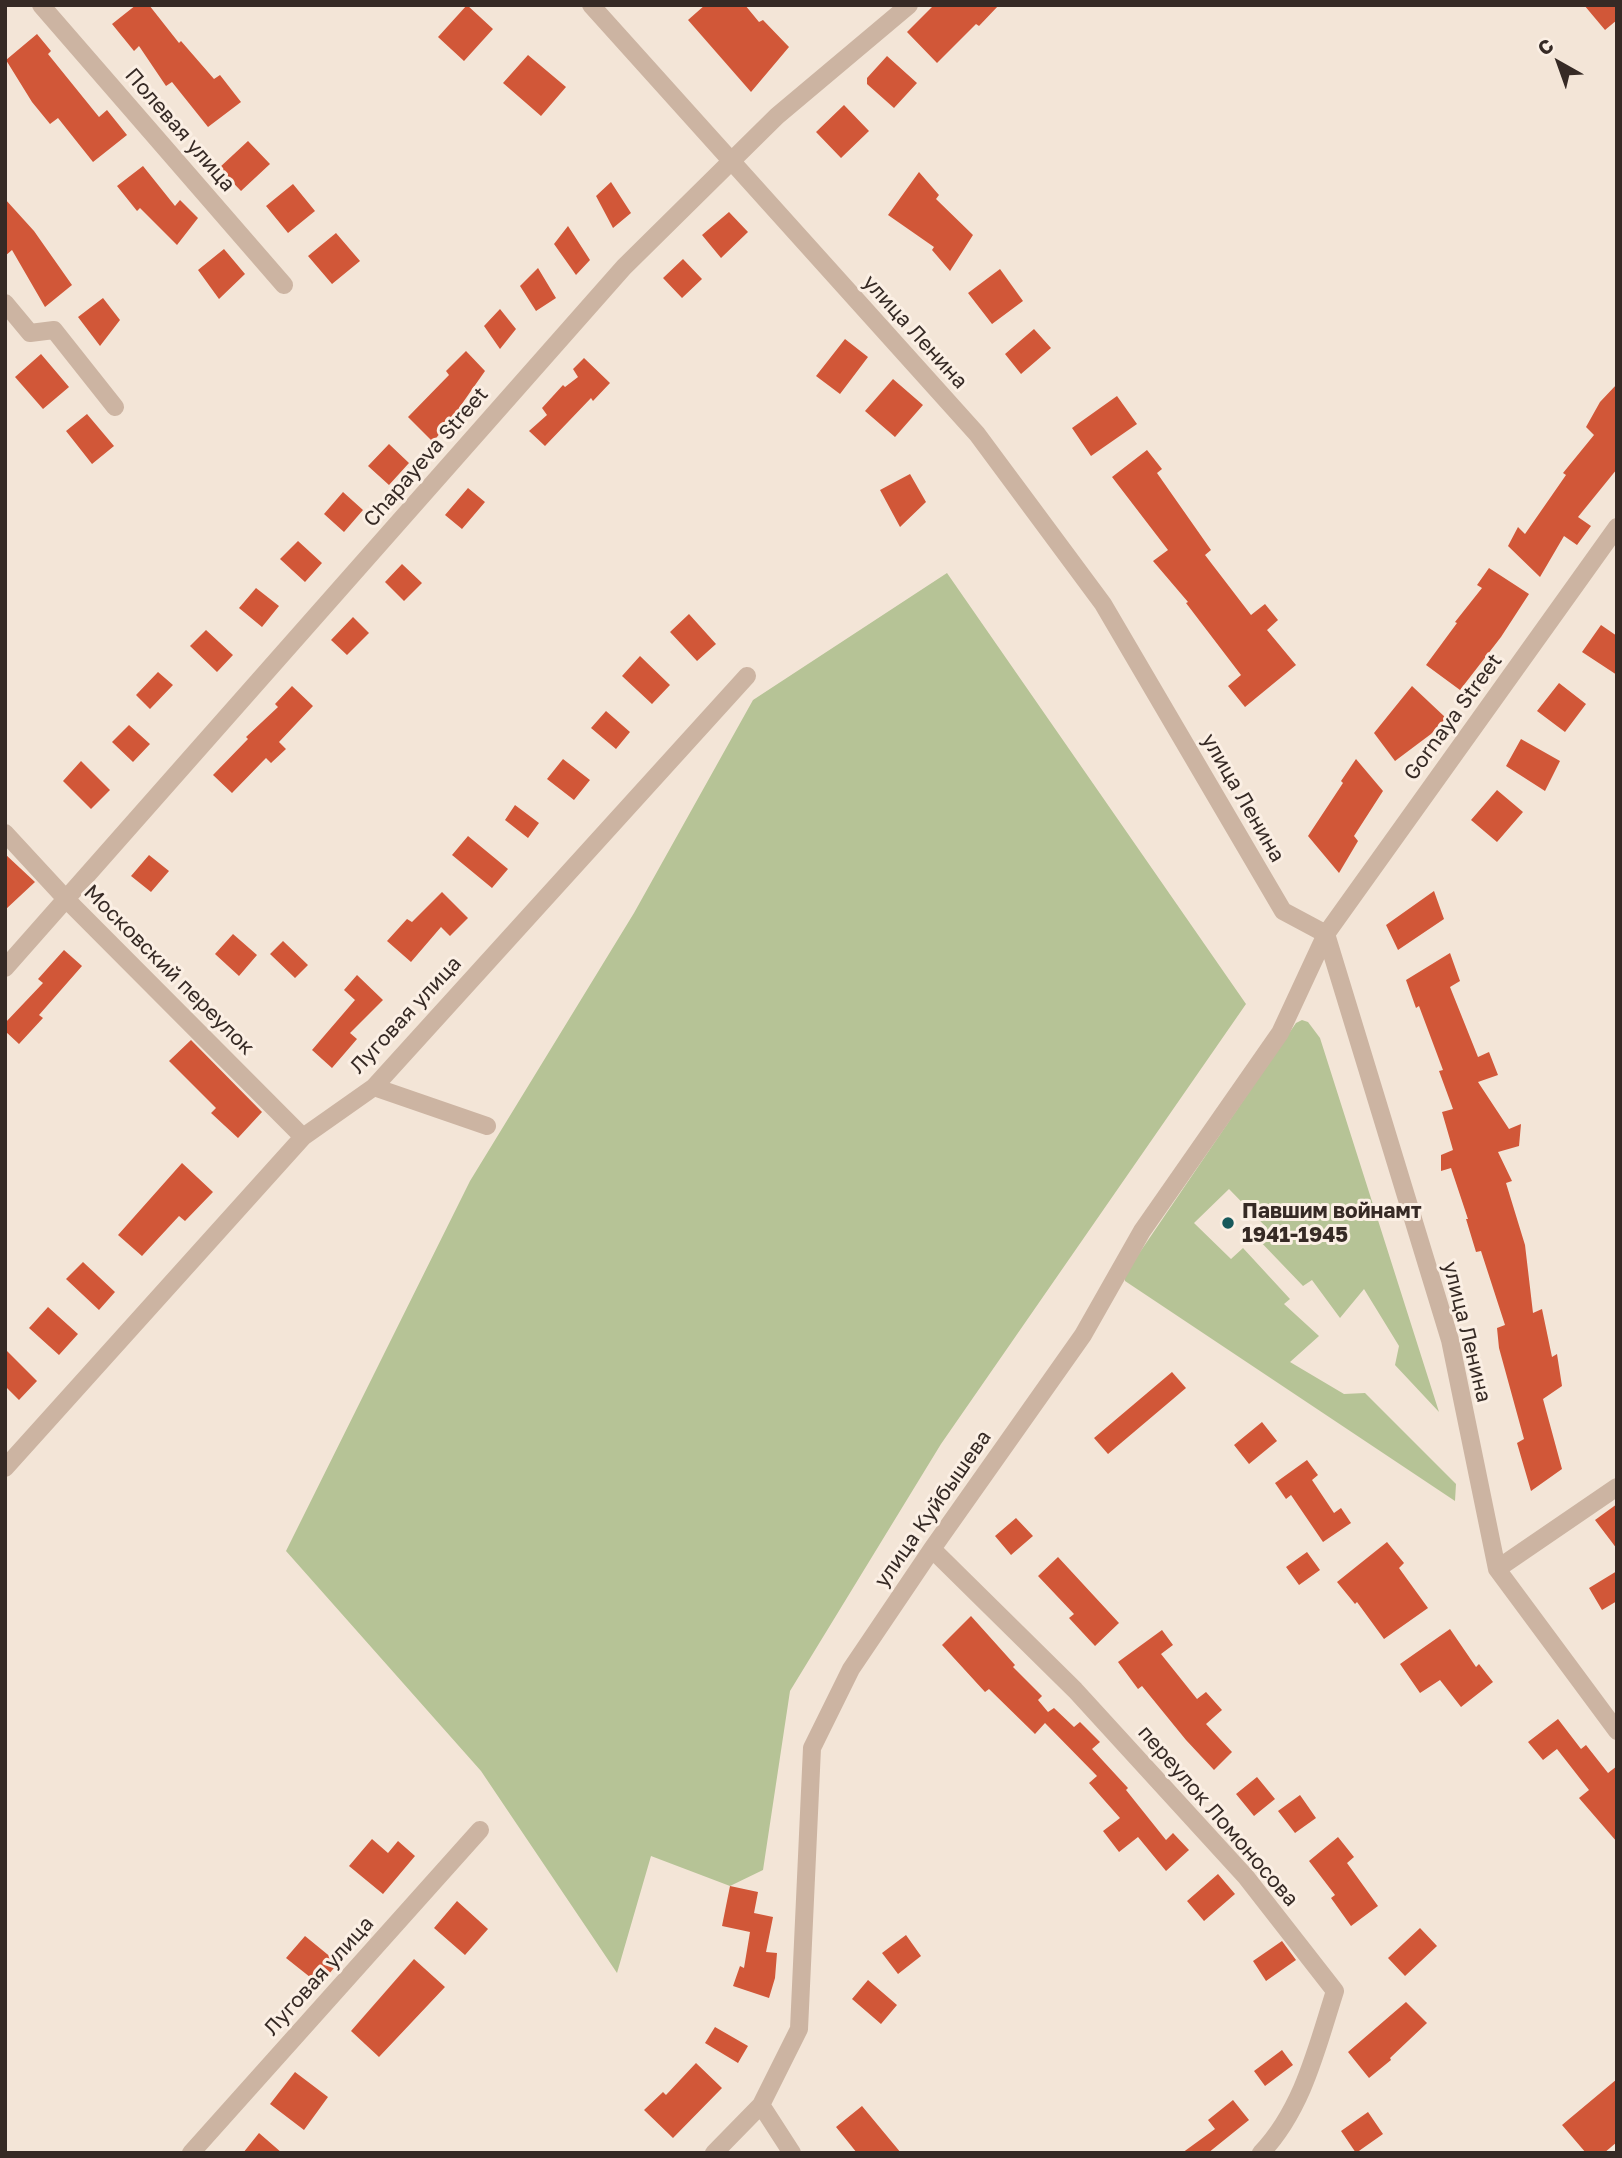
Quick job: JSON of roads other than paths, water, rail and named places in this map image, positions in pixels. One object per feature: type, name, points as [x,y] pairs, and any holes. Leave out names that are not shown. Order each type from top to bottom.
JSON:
[{"type":"street","name":"Полевая улица","points":[[41,5],[284,285]]},
{"type":"street","name":"улица Ленина","points":[[592,5],[977,434],[1103,604],[1283,911],[1326,934],[1450,1340],[1497,1569],[1617,1731]]},
{"type":"street","name":"Chapayeva Street","points":[[5,968],[624,267],[777,116],[909,5]]},
{"type":"street","points":[[5,303],[30,333],[54,330],[115,407]]},
{"type":"street","name":"Gornaya Street","points":[[1326,934],[1617,527]]},
{"type":"street","name":"Луговая улица","points":[[5,1468],[303,1137],[374,1087],[747,676]]},
{"type":"street","name":"Московский переулок","points":[[5,833],[66,899],[303,1137]]},
{"type":"street","name":"улица Куйбышева","points":[[714,2153],[761,2105],[799,2029],[812,1748],[851,1669],[1083,1335],[1142,1231],[1280,1033],[1326,934]]},
{"type":"street","points":[[374,1087],[487,1126]]},
{"type":"street","points":[[1497,1569],[1617,1487]]},
{"type":"street","name":"переулок Ломоносова","points":[[932,1549],[1075,1690],[1246,1878],[1335,1991],[1295,2106],[1273,2141],[1261,2153]]},
{"type":"street","name":"Луговая улица","points":[[191,2153],[480,1830]]},
{"type":"street","points":[[761,2105],[792,2153]]},
{"type":"place","name":"Павшим войнамт 1941-1945","points":[[1228,1223]]}]
